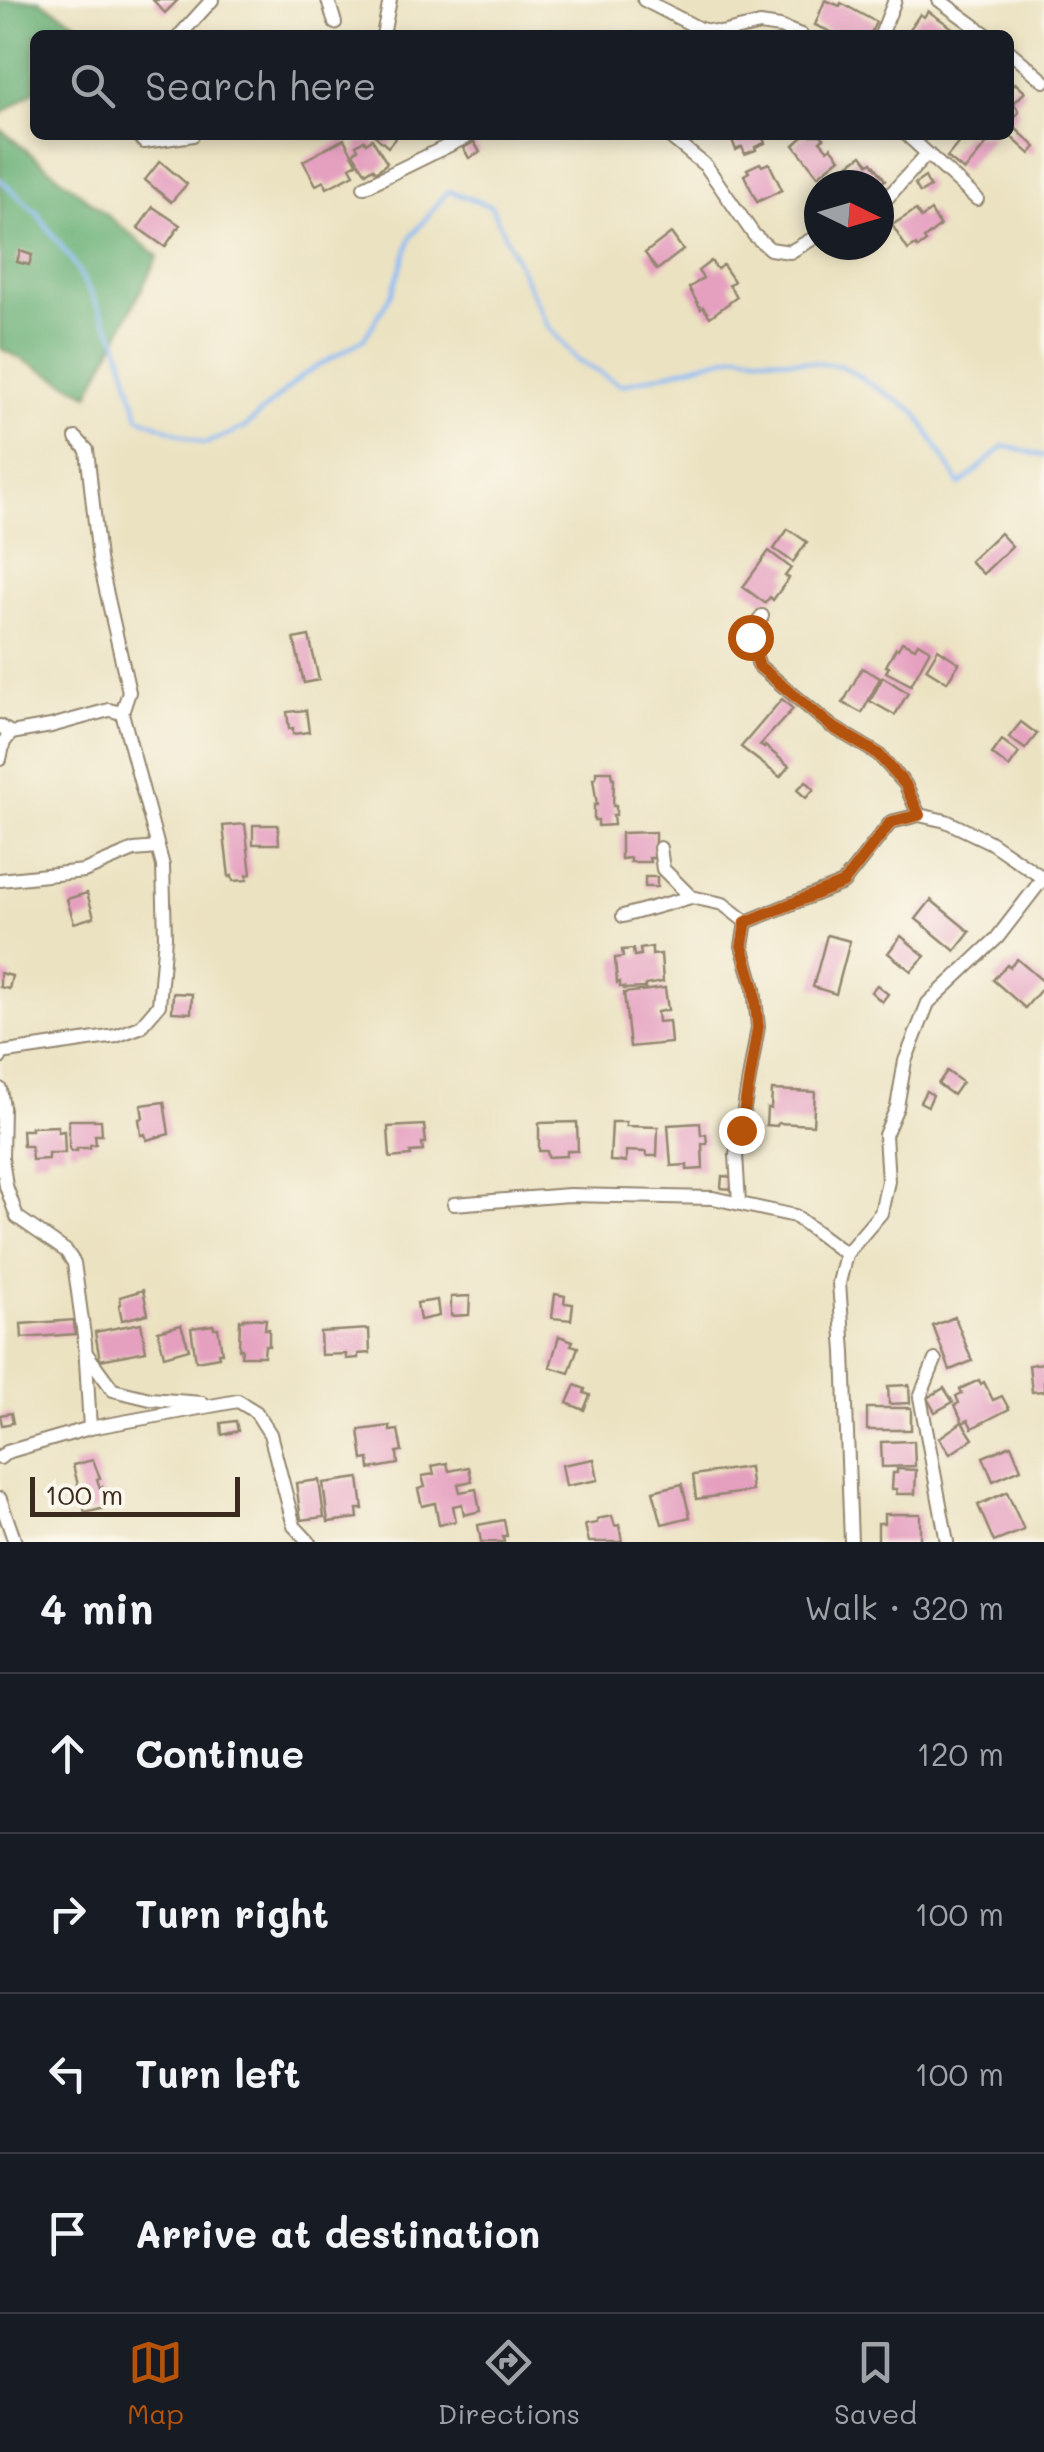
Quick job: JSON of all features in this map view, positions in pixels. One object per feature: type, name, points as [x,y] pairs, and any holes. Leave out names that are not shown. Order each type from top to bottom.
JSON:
[{"type":"street","points":[[185,30],[212,0]]},
{"type":"street","points":[[328,0],[334,22]]},
{"type":"street","points":[[385,30],[390,0]]},
{"type":"street","points":[[644,0],[700,30]]},
{"type":"street","points":[[883,30],[895,0]]},
{"type":"street","points":[[939,0],[980,30]]},
{"type":"street","points":[[734,30],[760,24],[788,30]]},
{"type":"street","points":[[1014,55],[1044,81]]},
{"type":"street","points":[[364,187],[460,140]]},
{"type":"street","points":[[674,140],[706,166],[754,235],[770,249],[790,252],[804,244]]},
{"type":"street","points":[[911,140],[977,199]]},
{"type":"street","points":[[894,190],[926,154]]},
{"type":"street","points":[[0,1058],[1,1053],[116,1036],[140,1027],[159,1004],[165,936],[163,866],[122,712],[129,692],[99,559],[87,450],[76,438]]},
{"type":"street","points":[[762,616],[750,637],[759,666],[831,726],[878,754],[905,784],[919,815]]},
{"type":"street","points":[[0,759],[6,729],[50,726],[109,710],[122,712]]},
{"type":"street","points":[[746,922],[843,883],[891,822],[919,815],[946,822],[990,842],[1044,877],[997,938],[928,1003],[904,1060],[897,1107],[885,1135],[888,1180],[881,1213],[846,1254],[839,1283],[851,1542]]},
{"type":"street","points":[[0,880],[84,871],[134,850],[158,848]]},
{"type":"street","points":[[660,848],[663,869],[692,898]]},
{"type":"street","points":[[624,916],[692,898],[723,904],[746,922]]},
{"type":"street","points":[[739,1203],[736,1154],[758,1027],[754,988],[742,946],[746,922]]},
{"type":"street","points":[[0,1090],[1,1158],[17,1218],[66,1251],[74,1263],[86,1353],[90,1428]]},
{"type":"street","points":[[454,1204],[569,1195],[713,1198],[794,1216],[846,1254]]},
{"type":"street","points":[[86,1353],[113,1390],[214,1404]]},
{"type":"street","points":[[935,1360],[920,1396],[947,1542]]},
{"type":"street","points":[[0,1458],[8,1452],[90,1428],[238,1401],[256,1412],[270,1434],[294,1526],[309,1542]]},
{"type":"street","points":[[0,1499],[15,1542]]},
{"type":"green space","points":[[0,0],[39,0],[89,30],[30,30],[30,94],[0,115]]},
{"type":"green space","points":[[0,129],[158,256],[89,394],[0,348]]},
{"type":"building","points":[[153,0],[178,0],[165,13]]},
{"type":"building","points":[[825,0],[840,6],[841,3],[876,22],[872,30],[826,30],[815,25]]},
{"type":"building","points":[[928,11],[956,30],[909,30],[920,14],[924,17]]},
{"type":"building","points":[[1014,84],[1025,92],[1014,103]]},
{"type":"building","points":[[1014,131],[1036,147],[1030,154],[1014,140]]},
{"type":"building","points":[[345,140],[357,163],[350,167],[354,174],[327,188],[324,181],[316,185],[303,161]]},
{"type":"building","points":[[364,140],[373,140],[387,163],[376,172],[373,168],[366,173],[353,153],[358,149],[356,145]]},
{"type":"building","points":[[732,140],[765,143],[745,154],[742,147],[736,150]]},
{"type":"building","points":[[800,140],[821,140],[840,158],[825,170],[813,170],[794,145]]},
{"type":"building","points":[[961,140],[990,140],[964,171],[947,157]]},
{"type":"building","points":[[474,142],[480,152],[469,158],[463,148]]},
{"type":"building","points":[[862,155],[878,170],[842,170]]},
{"type":"building","points":[[160,161],[187,184],[171,202],[145,180]]},
{"type":"building","points":[[760,163],[769,163],[782,190],[757,202],[744,175]]},
{"type":"building","points":[[925,177],[930,187],[920,193],[915,184]]},
{"type":"building","points":[[153,207],[180,225],[165,247],[138,228]]},
{"type":"building","points":[[916,210],[921,218],[931,211],[940,226],[918,248],[916,245],[908,250],[894,224]]},
{"type":"building","points":[[671,233],[683,250],[657,270],[645,253]]},
{"type":"building","points":[[20,251],[32,255],[29,265],[17,262]]},
{"type":"building","points":[[711,261],[717,269],[723,265],[734,281],[729,285],[737,297],[710,317],[689,288],[703,278],[698,271]]},
{"type":"building","points":[[788,529],[807,542],[793,562],[774,549]]},
{"type":"building","points":[[1000,533],[1012,546],[983,574],[970,561]]},
{"type":"building","points":[[769,551],[791,568],[785,576],[789,578],[773,600],[770,597],[765,603],[743,587]]},
{"type":"building","points":[[309,636],[319,680],[304,683],[294,639]]},
{"type":"building","points":[[902,642],[915,648],[918,643],[930,650],[911,685],[886,672]]},
{"type":"building","points":[[938,649],[959,663],[947,682],[926,669]]},
{"type":"building","points":[[862,668],[880,678],[862,713],[843,703]]},
{"type":"building","points":[[883,677],[908,693],[895,715],[870,701]]},
{"type":"building","points":[[782,699],[793,709],[760,745],[789,766],[780,777],[741,747]]},
{"type":"building","points":[[306,710],[309,732],[293,734],[287,712]]},
{"type":"building","points":[[1021,722],[1037,734],[1025,749],[1009,737]]},
{"type":"building","points":[[1002,740],[1019,753],[1009,767],[992,754]]},
{"type":"building","points":[[596,771],[612,771],[614,825],[598,826],[598,820],[594,820]]},
{"type":"building","points":[[806,781],[814,789],[806,798],[797,790]]},
{"type":"building","points":[[245,824],[251,874],[247,880],[233,881],[229,877],[223,826]]},
{"type":"building","points":[[253,825],[278,825],[279,844],[253,844]]},
{"type":"building","points":[[655,832],[655,858],[649,858],[650,862],[621,859],[621,833]]},
{"type":"building","points":[[645,877],[657,877],[657,887],[645,887]]},
{"type":"building","points":[[87,893],[94,917],[74,923],[67,899]]},
{"type":"building","points":[[931,900],[970,932],[955,951],[916,919]]},
{"type":"building","points":[[827,935],[850,941],[836,994],[813,987]]},
{"type":"building","points":[[901,936],[925,956],[911,971],[888,953]]},
{"type":"building","points":[[652,947],[652,955],[661,954],[663,982],[645,988],[620,987],[615,958],[623,957],[622,950],[633,949],[634,956],[641,955],[640,949]]},
{"type":"building","points":[[1017,959],[1044,982],[1025,1008],[993,980]]},
{"type":"building","points":[[0,973],[12,976],[9,989],[0,987]]},
{"type":"building","points":[[877,985],[888,994],[882,1002],[871,992]]},
{"type":"building","points":[[665,988],[668,1010],[657,1012],[658,1022],[669,1021],[671,1043],[630,1047],[624,993]]},
{"type":"building","points":[[173,993],[192,994],[191,1013],[172,1012]]},
{"type":"building","points":[[947,1071],[962,1082],[953,1095],[938,1084]]},
{"type":"building","points":[[772,1090],[815,1092],[813,1125],[766,1125]]},
{"type":"building","points":[[926,1091],[933,1095],[928,1106],[920,1102]]},
{"type":"building","points":[[164,1102],[169,1134],[147,1140],[145,1134],[141,1135],[141,1105]]},
{"type":"building","points":[[69,1120],[101,1120],[102,1135],[95,1135],[96,1144],[90,1148],[71,1151]]},
{"type":"building","points":[[577,1122],[578,1151],[548,1157],[547,1151],[539,1151],[539,1123]]},
{"type":"building","points":[[612,1122],[658,1127],[657,1156],[626,1151],[626,1162],[610,1161]]},
{"type":"building","points":[[700,1123],[707,1144],[702,1144],[703,1169],[671,1166],[668,1125]]},
{"type":"building","points":[[424,1125],[423,1151],[390,1158],[388,1127]]},
{"type":"building","points":[[58,1126],[58,1132],[64,1131],[65,1153],[48,1153],[48,1159],[32,1160],[31,1146],[23,1146],[22,1130]]},
{"type":"building","points":[[722,1176],[733,1177],[732,1189],[721,1188]]},
{"type":"building","points":[[143,1290],[148,1314],[122,1320],[120,1297]]},
{"type":"building","points":[[555,1294],[565,1296],[564,1303],[573,1304],[571,1320],[552,1318]]},
{"type":"building","points":[[470,1296],[469,1315],[451,1316],[451,1297]]},
{"type":"building","points":[[437,1300],[439,1316],[420,1320],[417,1303]]},
{"type":"building","points":[[955,1317],[972,1361],[950,1370],[933,1326]]},
{"type":"building","points":[[266,1319],[269,1346],[265,1345],[264,1356],[241,1356],[240,1320]]},
{"type":"building","points":[[74,1320],[75,1334],[22,1338],[21,1324]]},
{"type":"building","points":[[141,1323],[146,1351],[100,1360],[95,1332]]},
{"type":"building","points":[[181,1325],[189,1349],[164,1356],[158,1331]]},
{"type":"building","points":[[191,1328],[218,1328],[222,1353],[196,1361]]},
{"type":"building","points":[[369,1329],[370,1353],[346,1359],[346,1354],[321,1355],[320,1332]]},
{"type":"building","points":[[559,1336],[578,1347],[569,1373],[550,1367]]},
{"type":"building","points":[[1044,1363],[1044,1391],[1032,1392],[1029,1365]]},
{"type":"building","points":[[979,1380],[993,1400],[1002,1396],[1009,1409],[972,1428],[968,1420],[963,1423],[955,1405],[959,1403],[956,1396],[962,1393],[960,1389]]},
{"type":"building","points":[[575,1385],[590,1395],[584,1410],[567,1403]]},
{"type":"building","points":[[909,1385],[910,1403],[889,1404],[888,1386]]},
{"type":"building","points":[[944,1388],[953,1402],[935,1412],[927,1398]]},
{"type":"building","points":[[867,1408],[911,1408],[911,1430],[867,1430]]},
{"type":"building","points":[[11,1413],[13,1423],[2,1425],[0,1415]]},
{"type":"building","points":[[236,1421],[238,1431],[222,1435],[221,1423]]},
{"type":"building","points":[[962,1422],[973,1439],[950,1454],[939,1438]]},
{"type":"building","points":[[390,1426],[390,1431],[398,1430],[402,1451],[397,1452],[398,1464],[370,1469],[369,1459],[363,1460],[359,1430]]},
{"type":"building","points":[[914,1441],[915,1466],[882,1467],[881,1442]]},
{"type":"building","points":[[1011,1445],[1021,1469],[993,1481],[983,1457]]},
{"type":"building","points":[[594,1459],[598,1480],[566,1486],[562,1465]]},
{"type":"building","points":[[93,1460],[105,1508],[85,1513],[73,1465]]},
{"type":"building","points":[[447,1463],[449,1471],[469,1467],[472,1481],[458,1484],[460,1492],[476,1489],[480,1511],[464,1515],[462,1504],[453,1506],[456,1521],[439,1525],[435,1503],[422,1506],[418,1489],[425,1487],[422,1476],[434,1474],[432,1466]]},
{"type":"building","points":[[749,1467],[752,1491],[696,1499],[693,1475]]},
{"type":"building","points":[[897,1469],[916,1470],[915,1494],[896,1494],[897,1489],[892,1489]]},
{"type":"building","points":[[359,1478],[363,1509],[357,1509],[358,1518],[328,1522],[323,1483]]},
{"type":"building","points":[[319,1480],[324,1517],[301,1520],[296,1483]]},
{"type":"building","points":[[682,1484],[690,1517],[662,1524],[653,1491]]},
{"type":"building","points":[[1007,1492],[1024,1530],[994,1542],[978,1505]]},
{"type":"building","points":[[884,1514],[920,1514],[920,1542],[878,1542],[878,1523],[884,1523]]},
{"type":"building","points":[[612,1516],[615,1526],[619,1525],[622,1542],[589,1542],[585,1525]]},
{"type":"building","points":[[504,1520],[504,1542],[481,1542],[478,1525]]},
{"type":"waterway","points":[[0,179],[36,212],[73,262],[117,340],[139,417],[204,444],[244,428],[303,375],[364,339],[392,293],[411,237],[448,191],[491,206],[547,325],[577,360],[621,385],[739,354],[842,366],[916,412],[960,485],[1004,446],[1044,456]]},
{"type":"route","points":[[741,1130],[758,1027],[754,988],[742,946],[746,922],[843,883],[891,822],[919,815],[905,784],[878,754],[831,726],[759,666],[750,637]]}]
